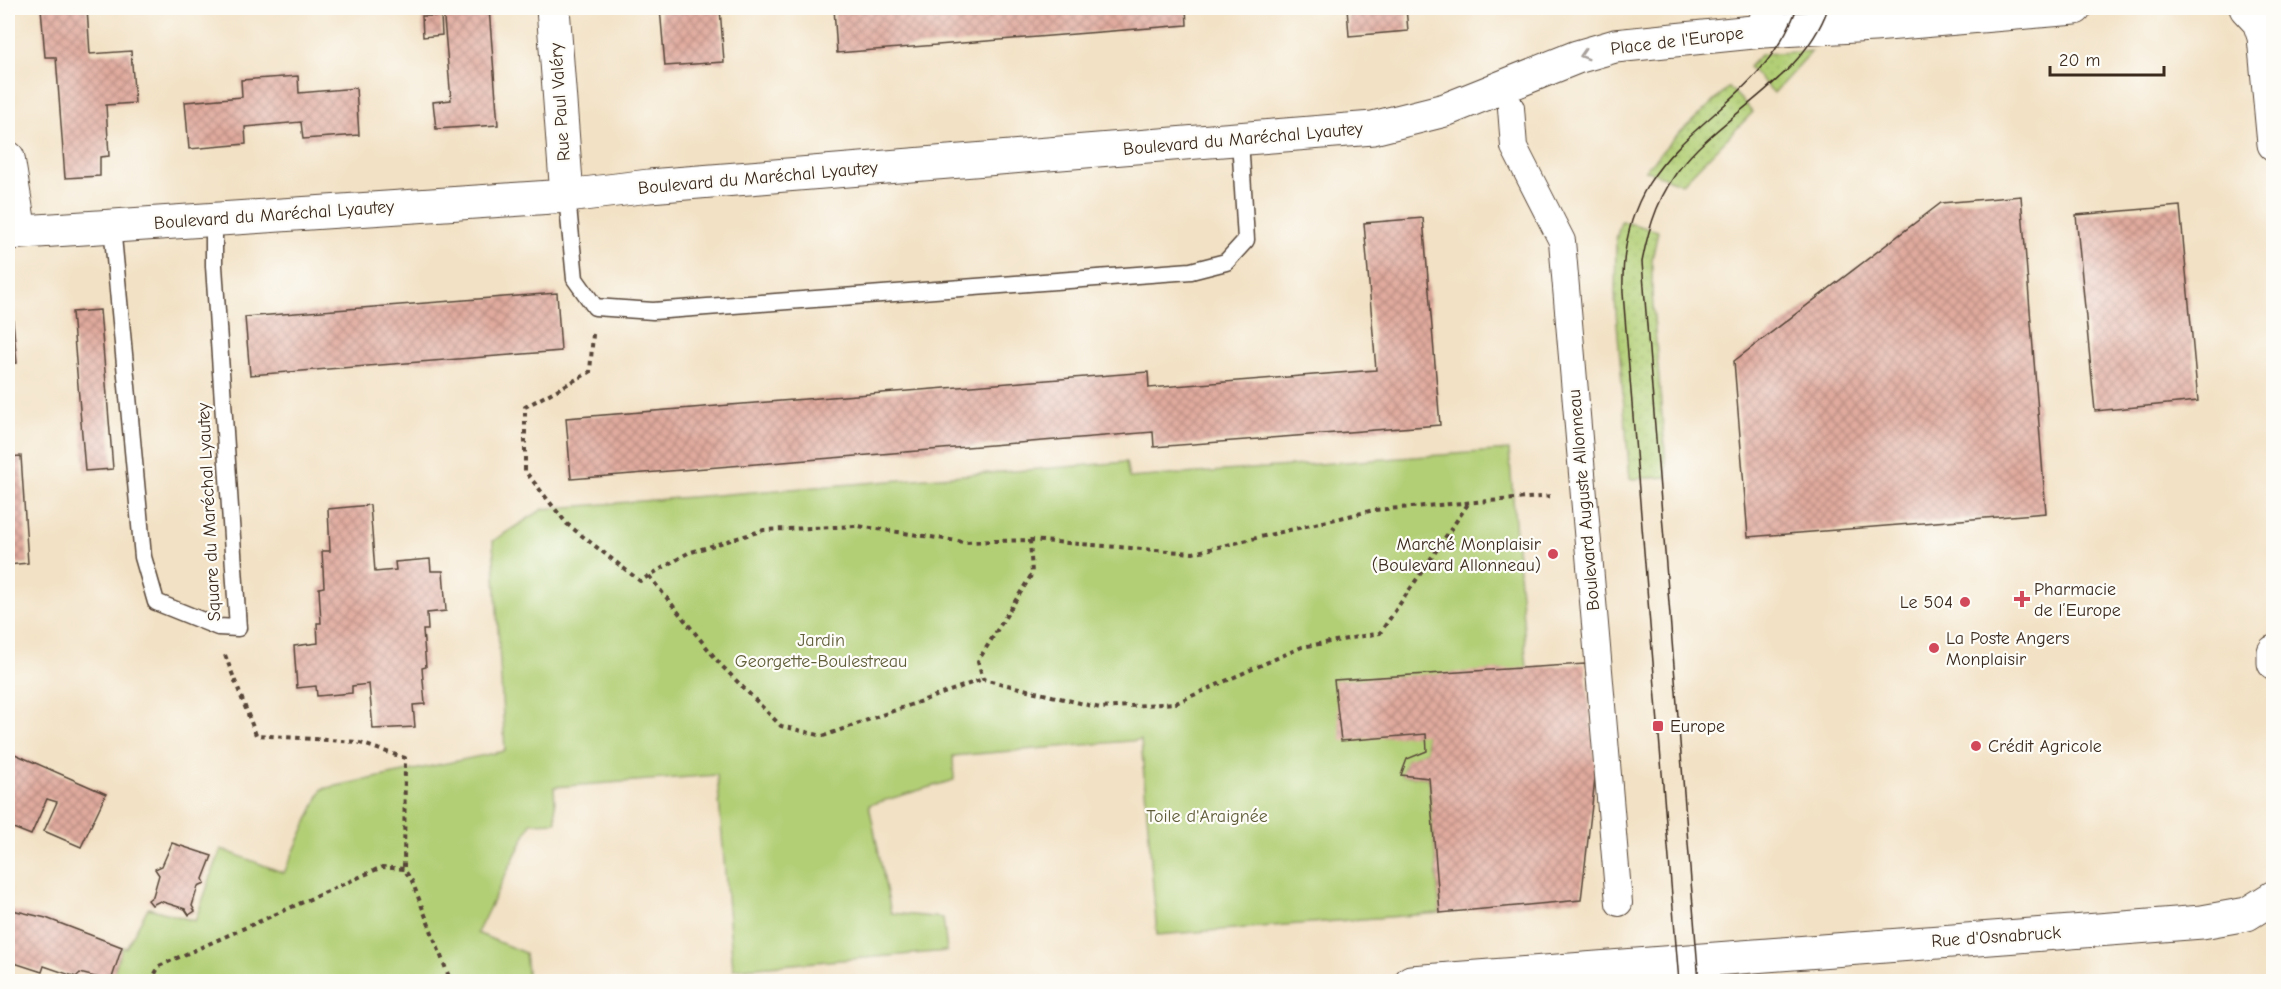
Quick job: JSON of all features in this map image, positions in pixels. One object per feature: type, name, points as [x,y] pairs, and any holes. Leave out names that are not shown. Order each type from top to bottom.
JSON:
[{"type":"street","name":"Rue Paul Valéry","points":[[553,8],[567,195]]},
{"type":"street","points":[[1874,16],[1944,19],[2075,8]]},
{"type":"street","points":[[2246,8],[2259,22],[2264,37],[2274,144]]},
{"type":"street","name":"Place de l'Europe","points":[[1507,98],[1577,57],[1615,46],[1766,19],[1874,16]]},
{"type":"street","name":"Boulevard du Maréchal Lyautey","points":[[14,233],[567,195],[649,186],[1373,128],[1507,98]]},
{"type":"street","name":"Boulevard Auguste Allonneau","points":[[1507,98],[1515,147],[1562,241],[1619,903]]},
{"type":"street","points":[[8,158],[14,233]]},
{"type":"street","points":[[2274,652],[2274,663]]},
{"type":"street","name":"Rue d'Osnabruck","points":[[1411,981],[1716,970],[2202,922],[2247,914],[2274,897]]},
{"type":"lane","points":[[567,195],[575,279],[595,307],[653,311],[1191,271],[1226,262],[1246,240],[1240,139]]},
{"type":"lane","name":"Square du Maréchal Lyautey","points":[[112,226],[143,557],[156,602],[218,627],[238,628],[214,266],[214,219]]},
{"type":"path","points":[[595,307],[590,372],[525,407],[525,471],[567,524],[640,581],[688,553],[764,531],[858,526],[964,542],[1030,540],[1193,553],[1374,510],[1584,493]]},
{"type":"path","points":[[649,576],[720,664],[781,726],[824,736],[983,679],[1100,708],[1176,703],[1302,647],[1380,633],[1468,503]]},
{"type":"path","points":[[983,679],[978,661],[1032,574],[1030,540]]},
{"type":"path","points":[[224,655],[256,735],[357,742],[405,758],[404,869],[412,881],[451,981]]},
{"type":"path","points":[[151,981],[159,966],[382,867],[404,869]]},
{"type":"green space","points":[[1812,51],[1774,93],[1749,67],[1761,54]]},
{"type":"green space","points":[[1729,87],[1753,112],[1682,184],[1645,170],[1674,138]]},
{"type":"green space","points":[[1621,221],[1658,231],[1652,260],[1652,293],[1667,477],[1630,479],[1615,299],[1616,240]]},
{"type":"green space","name":"Jardin Georgette-Boulestreau","points":[[1509,450],[1527,668],[1426,734],[1427,751],[1407,760],[1401,775],[1429,778],[1440,913],[1157,935],[1141,740],[953,756],[954,780],[869,805],[891,913],[943,918],[947,951],[733,969],[717,775],[554,787],[556,822],[531,823],[477,933],[525,953],[528,981],[111,982],[122,947],[126,948],[148,908],[195,921],[221,849],[284,873],[322,789],[505,751],[493,541],[543,509],[1126,462],[1129,478]]},
{"type":"building","points":[[41,8],[87,8],[90,54],[131,51],[135,103],[106,105],[109,156],[100,157],[100,176],[65,178],[56,57],[45,57]]},
{"type":"building","points":[[443,8],[489,8],[498,125],[436,129],[433,102],[451,100]]},
{"type":"building","points":[[660,8],[720,8],[724,62],[665,66]]},
{"type":"building","points":[[834,8],[1186,8],[1187,25],[837,53]]},
{"type":"building","points":[[1347,8],[1406,8],[1408,31],[1349,36]]},
{"type":"building","points":[[422,16],[441,16],[442,35],[423,37]]},
{"type":"building","points":[[298,76],[299,93],[356,88],[359,135],[303,139],[301,122],[245,127],[246,144],[189,149],[185,102],[242,97],[241,80]]},
{"type":"building","points":[[2021,196],[2046,513],[1748,537],[1734,361],[1941,203]]},
{"type":"building","points":[[2180,206],[2198,401],[2095,411],[2076,215]]},
{"type":"building","points":[[1423,218],[1440,425],[1154,447],[1153,432],[571,479],[566,418],[1148,372],[1149,388],[1376,370],[1364,223]]},
{"type":"building","points":[[557,293],[561,351],[250,375],[245,317]]},
{"type":"building","points":[[100,310],[113,469],[85,471],[72,312]]},
{"type":"building","points":[[13,321],[17,363],[8,364],[8,322]]},
{"type":"building","points":[[21,456],[28,563],[8,565],[8,457]]},
{"type":"building","points":[[370,505],[375,572],[396,570],[395,562],[430,559],[431,571],[443,571],[446,611],[427,613],[428,630],[423,630],[426,667],[422,668],[425,704],[413,705],[415,727],[373,729],[369,684],[352,686],[352,693],[317,696],[316,686],[297,688],[294,646],[318,643],[317,623],[321,623],[319,588],[324,587],[322,551],[330,551],[328,509]]},
{"type":"building","points":[[1585,664],[1596,770],[1581,900],[1440,913],[1429,778],[1401,775],[1407,759],[1427,751],[1426,734],[1341,741],[1334,680]]},
{"type":"building","points":[[8,751],[106,794],[81,847],[44,831],[57,802],[47,799],[31,835],[8,826]]},
{"type":"building","points":[[172,843],[212,856],[203,879],[205,883],[198,886],[192,906],[195,911],[189,915],[185,909],[160,901],[152,905],[148,900],[153,896],[159,875],[155,869],[162,866]]},
{"type":"building","points":[[8,909],[46,918],[122,947],[111,981],[80,973],[76,977],[44,966],[42,972],[8,961]]},
{"type":"tram line","points":[[1679,982],[1623,293],[1627,239],[1642,196],[1664,163],[1750,81],[1776,49],[1797,8]]},
{"type":"tram line","points":[[1699,982],[1642,262],[1657,209],[1676,173],[1703,143],[1764,91],[1802,54],[1817,32],[1828,8]]},
{"type":"place","name":"Marché Monplaisir (Boulevard Allonneau)","points":[[1553,554]]},
{"type":"place","name":"Pharmacie de l’Europe","points":[[2022,599]]},
{"type":"place","name":"Le 504","points":[[1965,602]]},
{"type":"place","name":"La Poste Angers Monplaisir","points":[[1934,648]]},
{"type":"place","name":"Europe","points":[[1658,726]]},
{"type":"place","name":"Crédit Agricole","points":[[1976,746]]},
{"type":"park label","name":"Toile d'Araignée","points":[[1207,816]]}]
